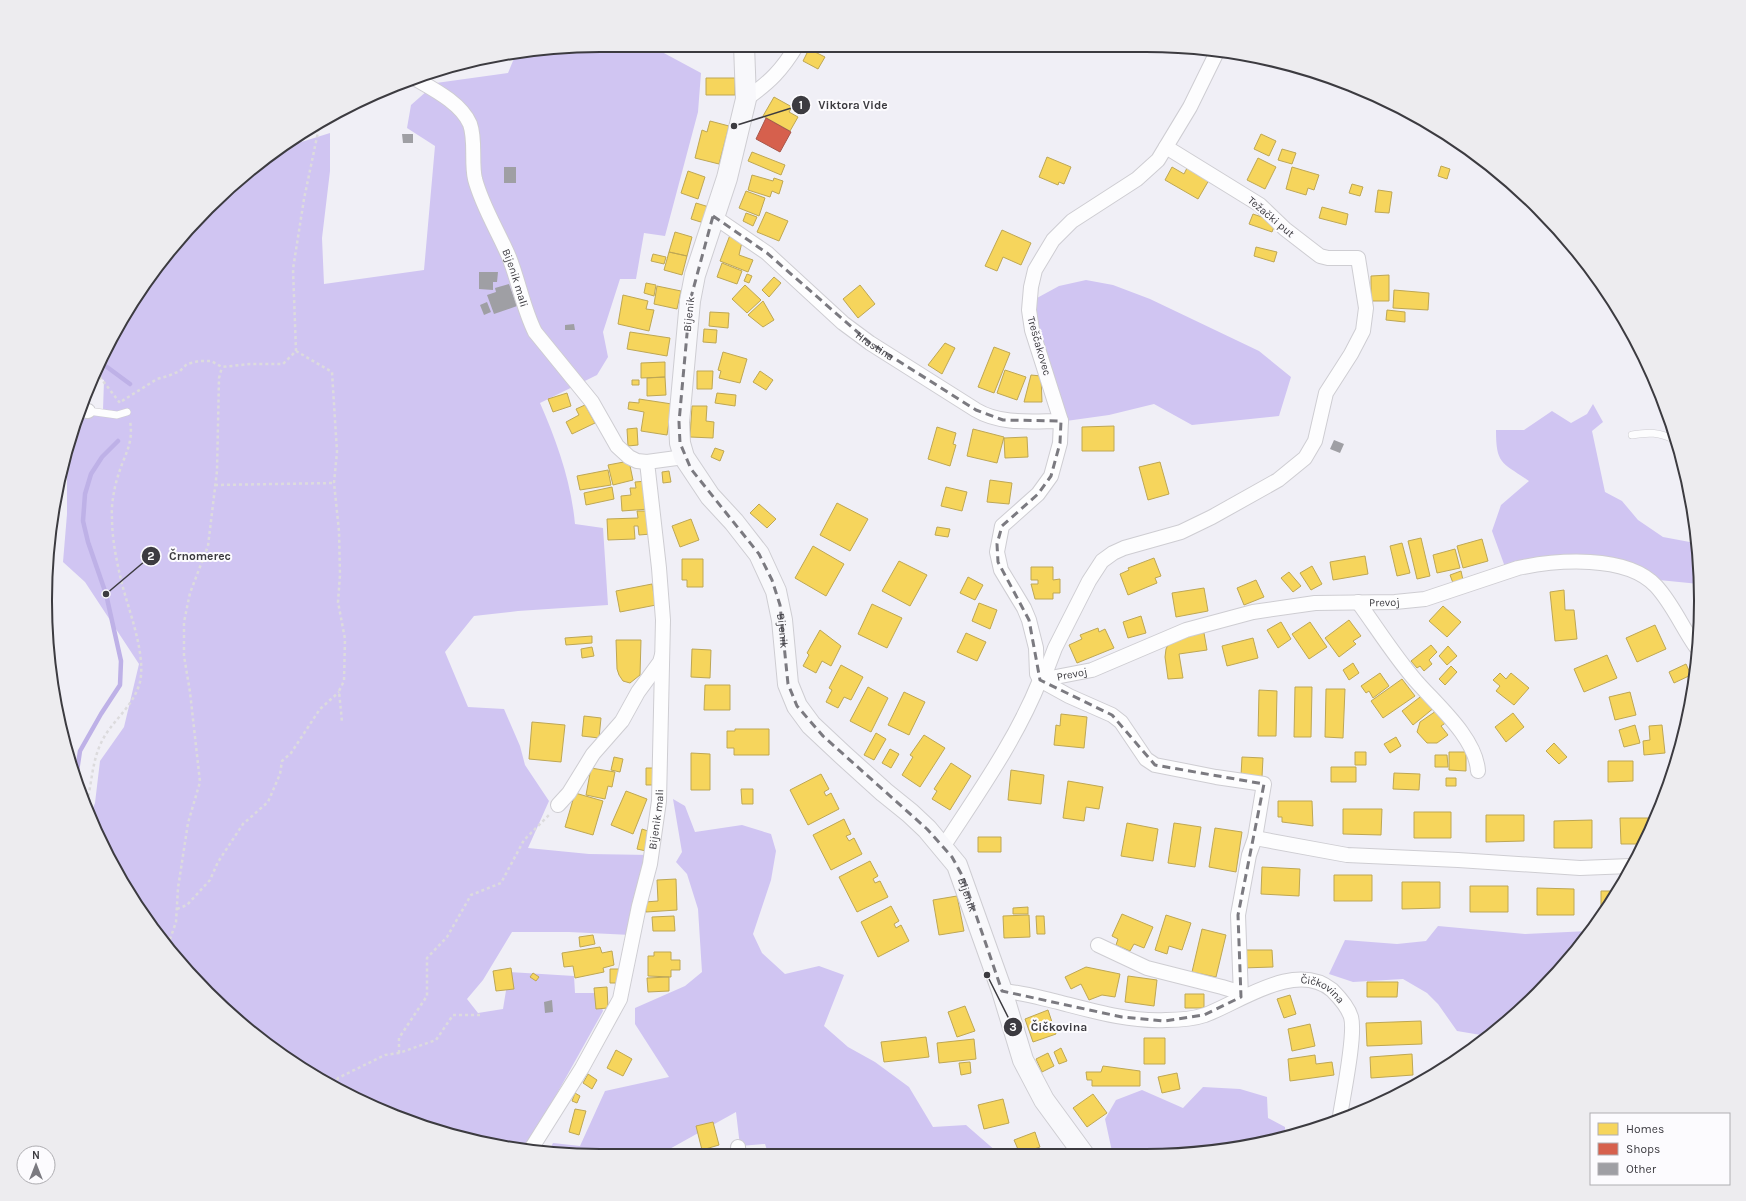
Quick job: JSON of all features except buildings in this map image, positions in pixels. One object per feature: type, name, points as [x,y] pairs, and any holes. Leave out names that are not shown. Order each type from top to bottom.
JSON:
[{"type":"main road","name":"Bijenik","points":[[744,52],[746,99],[734,154],[694,275],[690,301],[679,422],[680,442],[684,457],[710,496],[734,522],[758,554],[774,586],[782,620],[788,684],[797,706],[812,725],[827,740],[884,792],[916,818],[943,847],[957,865],[963,877],[1002,992],[1010,1024],[1029,1074],[1044,1100],[1080,1149]]},
{"type":"street","points":[[746,99],[768,83],[786,63],[793,52]]},
{"type":"street","name":"Treščakovec","points":[[1040,680],[1037,674],[1036,648],[1029,620],[1024,608],[1001,570],[998,562],[997,544],[1002,526],[1038,494],[1051,476],[1060,443],[1061,421],[1032,330],[1029,310],[1030,287],[1035,270],[1044,251],[1062,230],[1083,212],[1148,170],[1158,160],[1195,96],[1215,57]]},
{"type":"street","name":"Bijenik mali","points":[[421,82],[438,92],[450,102],[461,112],[470,124],[472,167],[476,181],[509,258],[529,320],[535,332],[592,402],[617,446],[629,457],[637,461],[647,462],[684,457]]},
{"type":"street","name":"Težački put","points":[[1040,680],[1047,669],[1055,648],[1089,581],[1102,561],[1113,553],[1124,548],[1181,532],[1278,480],[1304,458],[1315,441],[1326,393],[1351,354],[1363,331],[1366,308],[1358,258],[1328,258],[1320,256],[1285,229],[1260,205],[1166,147]]},
{"type":"street","name":"Hrastina","points":[[713,216],[767,253],[843,323],[870,344],[985,416],[1003,420],[1061,421]]},
{"type":"street","name":"Bijenik mali","points":[[534,1145],[582,1068],[620,999],[639,906],[650,864],[657,815],[660,779],[663,620],[659,568],[647,462]]},
{"type":"street","name":"Prevoj","points":[[1040,680],[1092,670],[1186,630],[1232,618],[1293,605],[1425,600],[1518,568],[1534,565],[1576,562],[1600,563],[1631,570],[1655,585],[1692,641]]},
{"type":"street","points":[[1358,602],[1416,681],[1435,701],[1468,744],[1474,754],[1478,771]]},
{"type":"street","points":[[558,805],[569,793],[593,754],[622,721],[638,692],[660,662],[663,652]]},
{"type":"street","points":[[943,847],[1006,750],[1032,701],[1040,680]]},
{"type":"street","name":"Prevoj","points":[[1040,680],[1069,696],[1112,715],[1121,722],[1146,759],[1155,765],[1216,777],[1264,784],[1255,838]]},
{"type":"street","points":[[1241,997],[1238,915],[1249,855],[1255,838],[1347,855],[1458,860],[1574,868],[1625,866]]},
{"type":"street","points":[[1098,945],[1147,968],[1232,990],[1241,997]]},
{"type":"street","name":"Čičkovina","points":[[1002,992],[1027,994],[1122,1017],[1164,1021],[1204,1015],[1241,997],[1292,980],[1310,979],[1328,987],[1342,1001],[1351,1017],[1352,1028],[1340,1113]]},
{"type":"lane","points":[[86,411],[117,415],[127,412]]},
{"type":"lane","points":[[1632,435],[1649,432],[1657,433],[1669,438]]},
{"type":"path","points":[[120,403],[157,379],[180,371],[187,364],[199,361],[211,361],[222,367],[250,364],[283,364],[296,351],[293,268],[304,199],[318,130]]},
{"type":"path","points":[[177,909],[187,905],[210,880],[218,862],[243,824],[268,802],[280,774],[282,761],[291,753],[320,709],[339,691],[344,681],[345,639],[338,602],[340,575],[339,531],[334,483],[337,452],[332,372],[296,351]]},
{"type":"path","points":[[170,940],[176,922],[178,888],[188,823],[200,782],[190,692],[184,656],[184,622],[190,593],[208,546],[215,485],[219,378],[222,367]]},
{"type":"path","points":[[100,377],[127,412]]},
{"type":"path","points":[[88,795],[92,769],[101,742],[134,698],[140,681],[140,662],[135,625],[115,550],[111,517],[117,476],[128,453],[132,433]]},
{"type":"path","points":[[215,485],[334,483]]},
{"type":"path","points":[[339,691],[342,722]]},
{"type":"path","points":[[399,1053],[399,1038],[427,996],[427,958],[447,937],[471,895],[502,883],[524,840],[558,805]]},
{"type":"path","points":[[336,1081],[338,1078],[385,1055],[399,1053],[436,1040],[453,1015],[480,1015]]},
{"type":"highlighted area","points":[[713,216],[767,253],[870,343],[976,410],[1003,420],[1061,421],[1060,443],[1051,476],[1038,494],[1002,526],[997,544],[998,562],[1029,620],[1040,680],[1112,715],[1155,765],[1264,784],[1238,915],[1241,997],[1204,1015],[1164,1021],[1122,1017],[1002,991],[963,877],[952,857],[927,829],[823,736],[797,706],[788,684],[780,605],[772,580],[759,554],[691,469],[680,443],[679,422],[690,301]]},
{"type":"shaded area","points":[[662,52],[701,73],[698,112],[665,236],[644,233],[636,279],[620,279],[603,332],[608,357],[597,375],[540,403],[552,432],[567,477],[575,524],[603,528],[608,605],[518,611],[474,616],[445,652],[468,707],[504,709],[520,746],[525,765],[549,801],[528,848],[589,854],[651,855],[631,935],[569,932],[512,932],[483,980],[467,999],[478,1013],[503,1009],[509,972],[574,976],[575,993],[597,993],[603,1011],[529,1144],[493,1138],[424,1120],[391,1107],[326,1076],[267,1036],[239,1013],[188,962],[165,934],[125,875],[93,808],[100,761],[124,727],[139,664],[85,582],[63,562],[67,514],[67,476],[81,424],[85,413],[103,410],[104,380],[100,378],[109,358],[125,326],[144,296],[188,239],[239,188],[267,165],[297,143],[330,133],[330,171],[322,238],[324,284],[424,270],[435,146],[407,128],[411,105],[436,83],[508,73],[514,60],[529,57],[565,53]]},
{"type":"shaded area","points":[[1086,280],[1113,285],[1150,299],[1259,351],[1291,377],[1279,416],[1192,425],[1154,404],[1109,415],[1066,421],[1034,316],[1037,298],[1059,286]]},
{"type":"shaded area","points":[[1593,404],[1603,422],[1592,431],[1605,492],[1622,501],[1638,520],[1663,537],[1690,542],[1694,583],[1659,580],[1625,561],[1505,567],[1492,531],[1501,505],[1529,481],[1502,462],[1497,450],[1496,430],[1524,430],[1552,411],[1571,423],[1587,414]]},
{"type":"shaded area","points":[[673,799],[685,806],[695,832],[742,825],[771,834],[776,851],[771,880],[753,934],[762,953],[785,974],[819,966],[844,975],[824,1026],[848,1047],[875,1062],[909,1087],[933,1127],[966,1125],[994,1149],[767,1149],[765,1144],[740,1146],[736,1112],[670,1149],[600,1149],[551,1146],[553,1143],[580,1146],[605,1091],[669,1077],[635,1024],[635,1008],[685,986],[702,972],[698,909],[687,874],[676,862],[682,852]]},
{"type":"shaded area","points":[[1438,926],[1525,934],[1583,931],[1558,962],[1533,988],[1507,1013],[1480,1035],[1457,1031],[1438,1004],[1427,993],[1403,979],[1353,982],[1329,974],[1345,940],[1397,944],[1426,941]]},
{"type":"shaded area","points":[[1203,1087],[1240,1089],[1267,1097],[1268,1118],[1285,1127],[1285,1130],[1253,1138],[1181,1148],[1111,1149],[1105,1119],[1116,1100],[1142,1090],[1183,1108]]},
{"type":"waterway","points":[[107,367],[130,384]]},
{"type":"waterway","points":[[78,766],[80,751],[101,714],[120,685],[121,661],[106,594],[88,542],[83,521],[85,494],[91,474],[102,457],[118,441]]},
{"type":"place","name":"Viktora Vide","points":[[734,126]]},
{"type":"place","name":"Črnomerec","points":[[106,594]]},
{"type":"place","name":"Čičkovina","points":[[987,975]]}]
